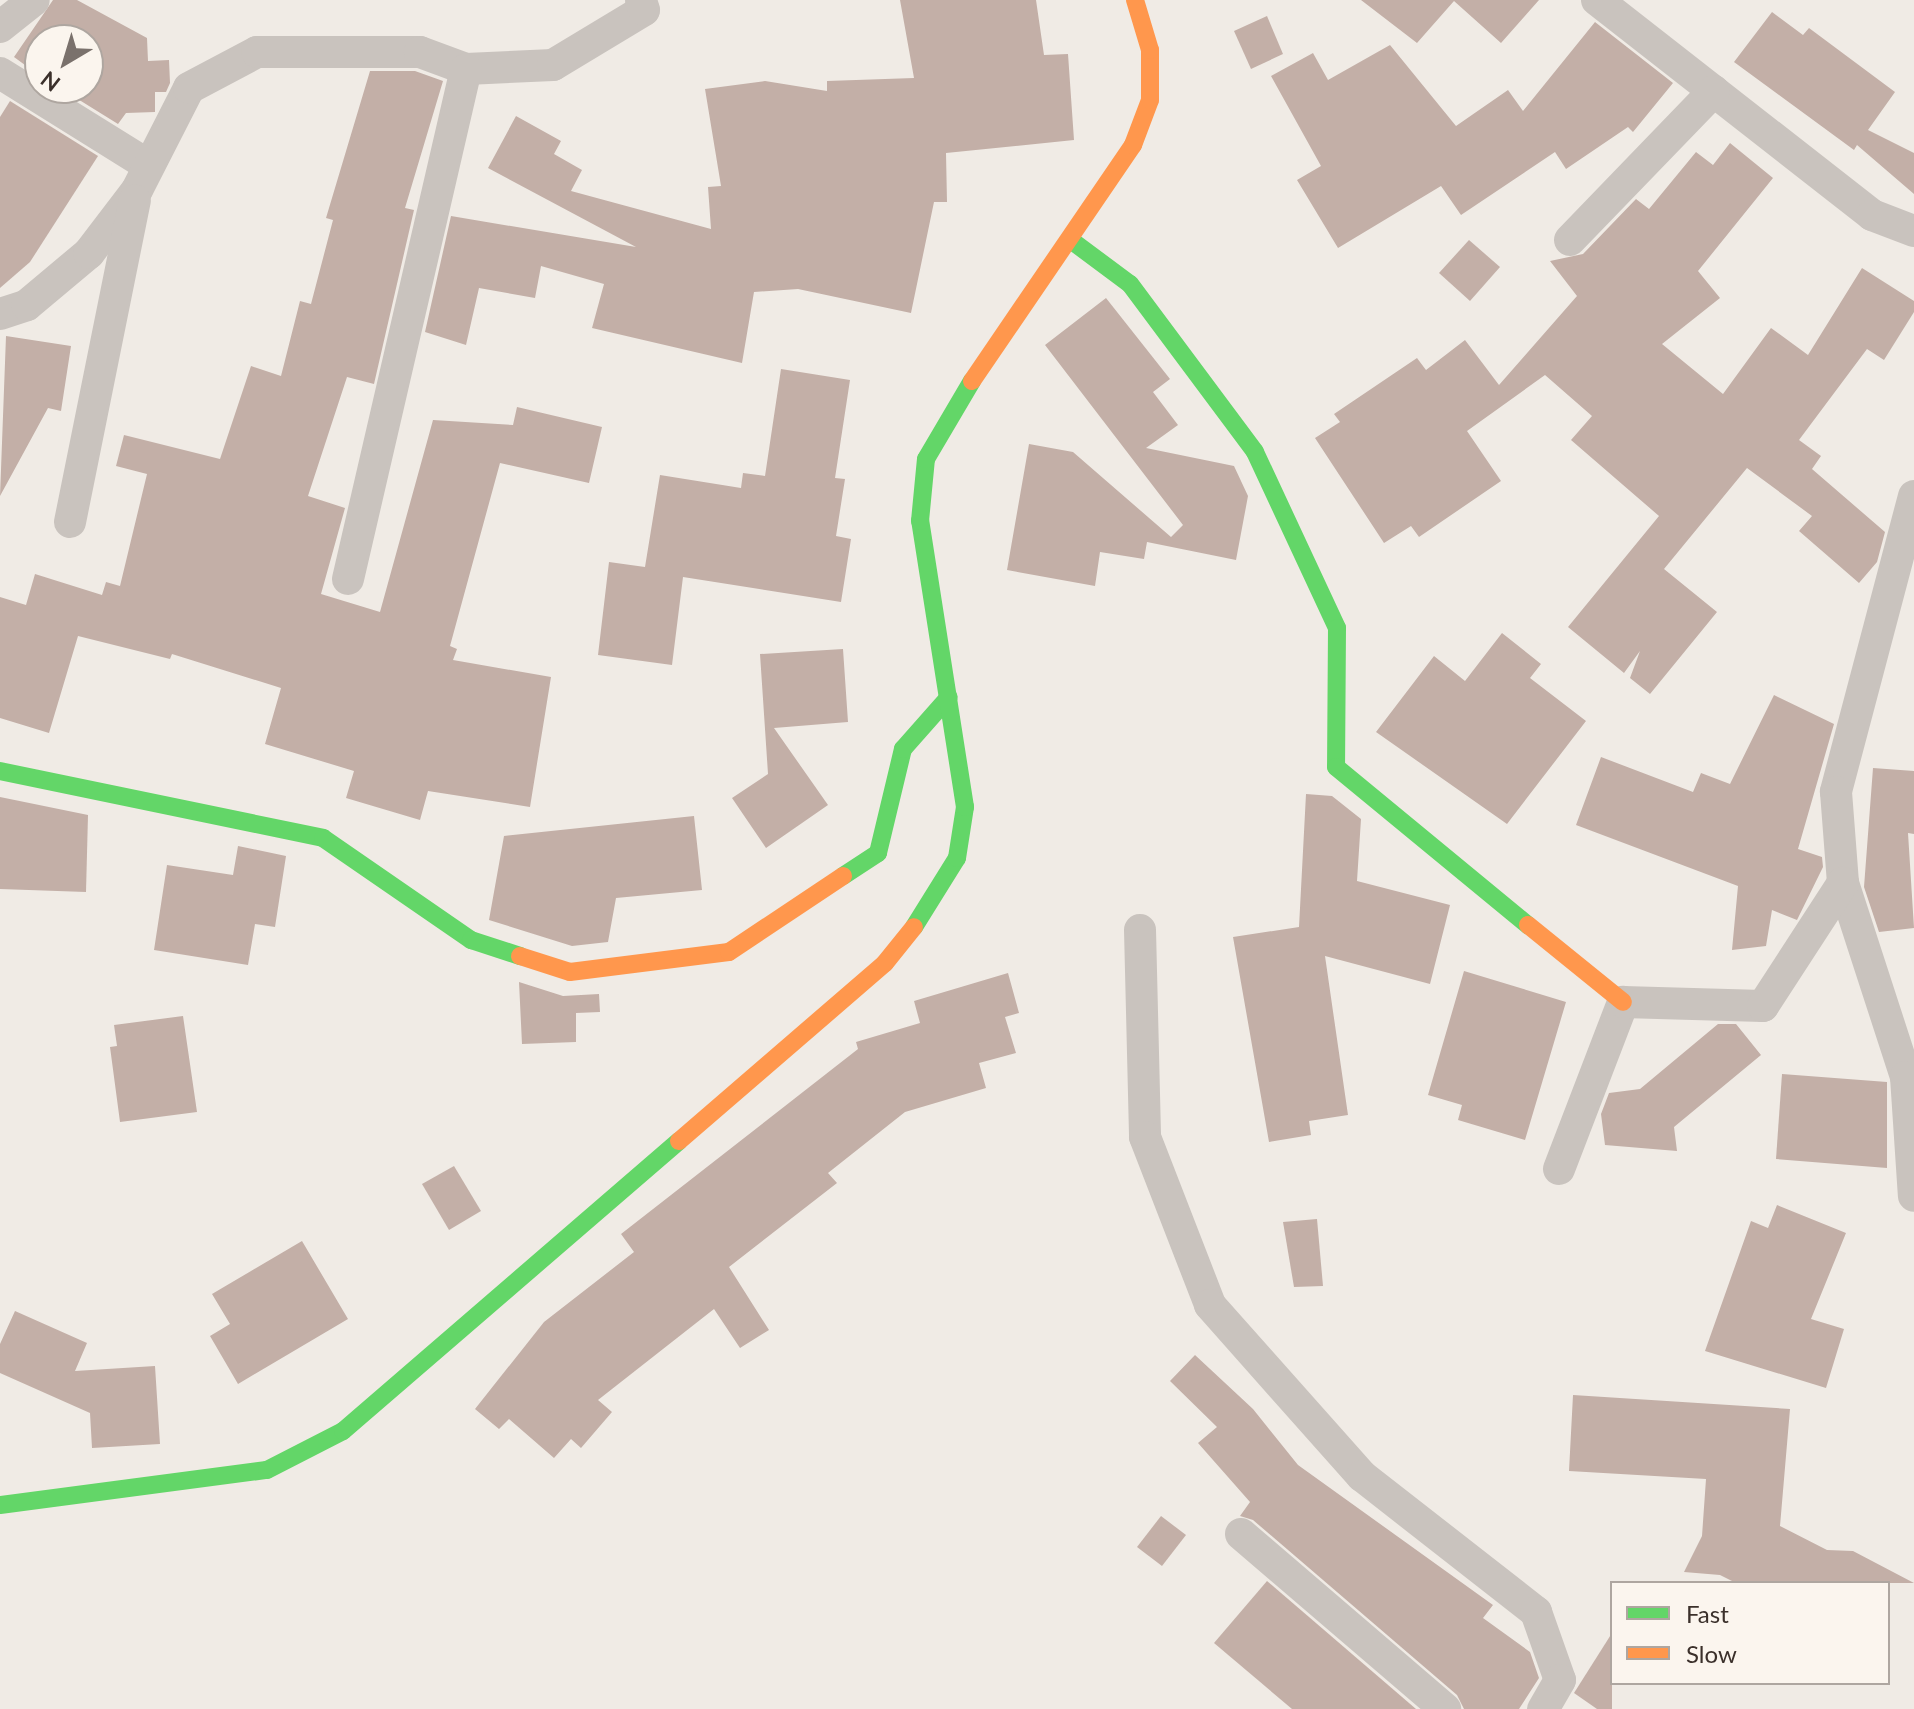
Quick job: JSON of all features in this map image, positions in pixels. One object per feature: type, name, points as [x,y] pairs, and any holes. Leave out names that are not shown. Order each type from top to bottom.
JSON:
[{"type":"main road","points":[[0,1505],[267,1470],[343,1431],[432,1358],[885,963],[931,907],[957,858],[965,807],[920,521],[926,459],[952,411],[1072,241],[1133,145],[1150,100],[1150,50],[1135,0]]},
{"type":"main road","points":[[1072,241],[1130,284],[1255,452],[1337,628],[1336,767],[1623,1002]]},
{"type":"main road","points":[[0,771],[323,838],[471,940],[570,972],[729,952],[878,853],[903,749],[949,697]]},
{"type":"street","points":[[0,27],[34,0]]},
{"type":"street","points":[[0,314],[27,305],[89,253],[142,177],[189,88],[257,52],[420,52],[466,69],[553,65],[644,10],[641,0]]},
{"type":"street","points":[[1597,0],[1872,215],[1914,231]]},
{"type":"street","points":[[348,579],[466,69]]},
{"type":"street","points":[[0,73],[142,177]]},
{"type":"street","points":[[1570,240],[1714,91]]},
{"type":"street","points":[[70,522],[142,177]]},
{"type":"street","points":[[1914,496],[1836,792],[1843,883],[1906,1077],[1914,1196]]},
{"type":"street","points":[[1559,1169],[1623,1002],[1763,1006],[1843,883]]},
{"type":"street","points":[[1140,930],[1145,1137],[1210,1305],[1362,1476],[1536,1612],[1560,1680],[1543,1709]]},
{"type":"street","points":[[1241,1534],[1445,1709]]},
{"type":"building","points":[[53,0],[77,0],[147,38],[148,61],[169,60],[170,83],[166,92],[155,92],[155,112],[126,113],[118,124],[86,104],[104,104],[104,24],[37,24]]},
{"type":"building","points":[[900,0],[1036,0],[1044,55],[1068,54],[1074,140],[946,153],[947,202],[934,202],[911,313],[798,289],[754,292],[742,363],[592,328],[604,284],[541,266],[535,298],[479,288],[466,345],[425,332],[451,216],[636,247],[488,168],[516,116],[561,141],[554,154],[582,170],[571,191],[711,229],[708,187],[721,186],[705,89],[765,81],[827,91],[827,81],[914,78]]},
{"type":"building","points":[[1361,0],[1539,0],[1501,43],[1454,1],[1417,43]]},
{"type":"building","points":[[1772,12],[1803,35],[1809,28],[1895,92],[1868,130],[1914,153],[1914,194],[1857,145],[1854,150],[1734,62]]},
{"type":"building","points":[[1267,16],[1283,54],[1251,69],[1234,31]]},
{"type":"building","points":[[1595,22],[1673,83],[1633,132],[1628,127],[1566,169],[1555,152],[1461,215],[1441,186],[1338,248],[1297,180],[1321,166],[1271,76],[1313,53],[1328,80],[1390,45],[1456,126],[1508,90],[1523,111]]},
{"type":"building","points":[[24,42],[24,64],[14,57]]},
{"type":"building","points":[[370,71],[415,71],[443,81],[405,208],[414,210],[374,384],[347,377],[308,496],[345,508],[321,594],[380,612],[433,420],[513,425],[517,407],[602,427],[589,483],[500,463],[450,646],[457,649],[453,660],[551,677],[530,807],[428,791],[420,820],[346,798],[354,771],[265,744],[281,688],[172,654],[170,659],[78,636],[49,733],[0,718],[0,597],[26,605],[35,574],[102,595],[106,582],[120,586],[147,474],[116,466],[124,435],[220,459],[251,366],[281,376],[300,301],[311,304],[333,220],[326,218]]},
{"type":"building","points":[[10,101],[98,156],[30,262],[0,288],[0,117]]},
{"type":"building","points":[[1730,143],[1773,178],[1698,271],[1720,298],[1662,344],[1723,394],[1771,328],[1808,355],[1862,268],[1914,301],[1914,312],[1884,360],[1867,349],[1799,440],[1821,456],[1812,469],[1885,532],[1877,562],[1859,583],[1799,531],[1812,516],[1747,468],[1664,569],[1717,612],[1650,694],[1630,678],[1640,651],[1624,673],[1568,627],[1659,516],[1571,440],[1592,416],[1545,375],[1467,431],[1501,481],[1419,537],[1411,526],[1384,543],[1315,438],[1340,422],[1334,414],[1417,358],[1426,370],[1465,340],[1499,385],[1577,296],[1550,261],[1583,254],[1636,199],[1649,209],[1696,152],[1713,165]]},
{"type":"building","points":[[1469,240],[1500,267],[1470,301],[1439,273]]},
{"type":"building","points":[[1106,298],[1170,379],[1153,392],[1178,425],[1146,448],[1234,466],[1248,496],[1236,560],[1147,542],[1144,559],[1100,552],[1095,586],[1007,570],[1029,444],[1073,452],[1171,537],[1183,525],[1045,345]]},
{"type":"building","points":[[6,336],[71,346],[61,411],[48,408],[0,496]]},
{"type":"building","points":[[781,369],[850,380],[835,478],[845,479],[836,536],[851,539],[841,602],[683,577],[672,665],[598,655],[609,562],[645,567],[660,475],[741,488],[743,473],[765,476]]},
{"type":"building","points":[[1502,633],[1541,664],[1530,678],[1586,721],[1507,824],[1376,732],[1434,656],[1465,681]]},
{"type":"building","points":[[843,649],[848,722],[774,728],[828,805],[766,848],[732,798],[768,774],[760,654]]},
{"type":"building","points":[[1774,695],[1834,724],[1798,849],[1822,857],[1823,867],[1797,920],[1772,910],[1766,946],[1732,950],[1738,886],[1576,825],[1601,757],[1693,792],[1701,773],[1730,784]]},
{"type":"building","points":[[1873,768],[1914,771],[1914,834],[1908,833],[1914,928],[1879,932],[1864,887]]},
{"type":"building","points":[[1306,794],[1332,796],[1361,819],[1357,881],[1450,905],[1430,984],[1325,956],[1348,1115],[1309,1121],[1311,1135],[1269,1142],[1233,937],[1299,927]]},
{"type":"building","points":[[0,797],[88,815],[86,892],[0,889]]},
{"type":"building","points":[[694,816],[702,890],[616,898],[608,942],[572,946],[489,920],[504,836]]},
{"type":"building","points":[[238,846],[286,856],[275,927],[255,924],[248,965],[154,950],[167,865],[233,875]]},
{"type":"building","points":[[1464,971],[1566,1002],[1525,1140],[1458,1120],[1462,1105],[1428,1095]]},
{"type":"building","points":[[1008,973],[1019,1013],[1005,1017],[1016,1053],[979,1063],[986,1088],[905,1112],[828,1173],[837,1183],[729,1267],[769,1330],[740,1348],[714,1309],[598,1400],[612,1412],[581,1448],[571,1439],[554,1458],[509,1419],[499,1429],[475,1409],[544,1322],[634,1252],[621,1234],[858,1049],[856,1042],[920,1023],[914,1001]]},
{"type":"building","points":[[519,982],[563,996],[599,994],[600,1012],[576,1013],[576,1042],[522,1044]]},
{"type":"building","points":[[183,1016],[197,1112],[120,1122],[110,1047],[117,1046],[114,1025]]},
{"type":"building","points":[[1718,1024],[1736,1024],[1761,1055],[1674,1127],[1677,1151],[1605,1145],[1601,1114],[1609,1093],[1640,1089]]},
{"type":"building","points":[[1782,1074],[1887,1082],[1887,1168],[1776,1159]]},
{"type":"building","points":[[454,1166],[481,1211],[449,1230],[422,1184]]},
{"type":"building","points":[[1777,1205],[1846,1233],[1811,1319],[1844,1329],[1826,1388],[1705,1351],[1751,1221],[1768,1228]]},
{"type":"building","points":[[1317,1219],[1323,1286],[1294,1287],[1283,1222]]},
{"type":"building","points":[[302,1241],[348,1319],[238,1384],[210,1336],[230,1324],[212,1294]]},
{"type":"building","points":[[15,1311],[87,1343],[75,1371],[155,1366],[160,1444],[92,1448],[90,1413],[0,1373],[0,1344]]},
{"type":"building","points":[[1195,1355],[1253,1409],[1298,1465],[1493,1605],[1483,1618],[1530,1652],[1539,1678],[1519,1709],[1464,1709],[1457,1695],[1253,1520],[1240,1516],[1250,1502],[1198,1443],[1217,1427],[1170,1381]]},
{"type":"building","points":[[1573,1395],[1790,1409],[1780,1526],[1827,1550],[1853,1551],[1914,1583],[1732,1581],[1720,1575],[1684,1572],[1702,1536],[1706,1479],[1569,1471]]},
{"type":"building","points":[[1161,1516],[1186,1535],[1162,1566],[1137,1547]]},
{"type":"building","points":[[1267,1581],[1416,1709],[1292,1709],[1214,1643]]},
{"type":"building","points":[[1610,1636],[1612,1709],[1597,1709],[1574,1693]]},
{"type":"traffic: fast","points":[[1072,241],[1130,284],[1255,452],[1337,628],[1336,767],[1528,925]]},
{"type":"traffic: fast","points":[[914,927],[957,858],[965,807],[920,521],[926,459],[972,381]]},
{"type":"traffic: fast","points":[[843,876],[878,853],[903,749],[949,697]]},
{"type":"traffic: fast","points":[[0,771],[323,838],[471,940],[520,956]]},
{"type":"traffic: fast","points":[[0,1505],[267,1470],[343,1431],[679,1141]]},
{"type":"traffic: slow","points":[[972,381],[1133,145],[1150,100],[1150,50],[1135,0]]},
{"type":"traffic: slow","points":[[520,956],[570,972],[729,952],[843,876]]},
{"type":"traffic: slow","points":[[1528,925],[1623,1002]]},
{"type":"traffic: slow","points":[[679,1141],[885,963],[914,927]]}]
